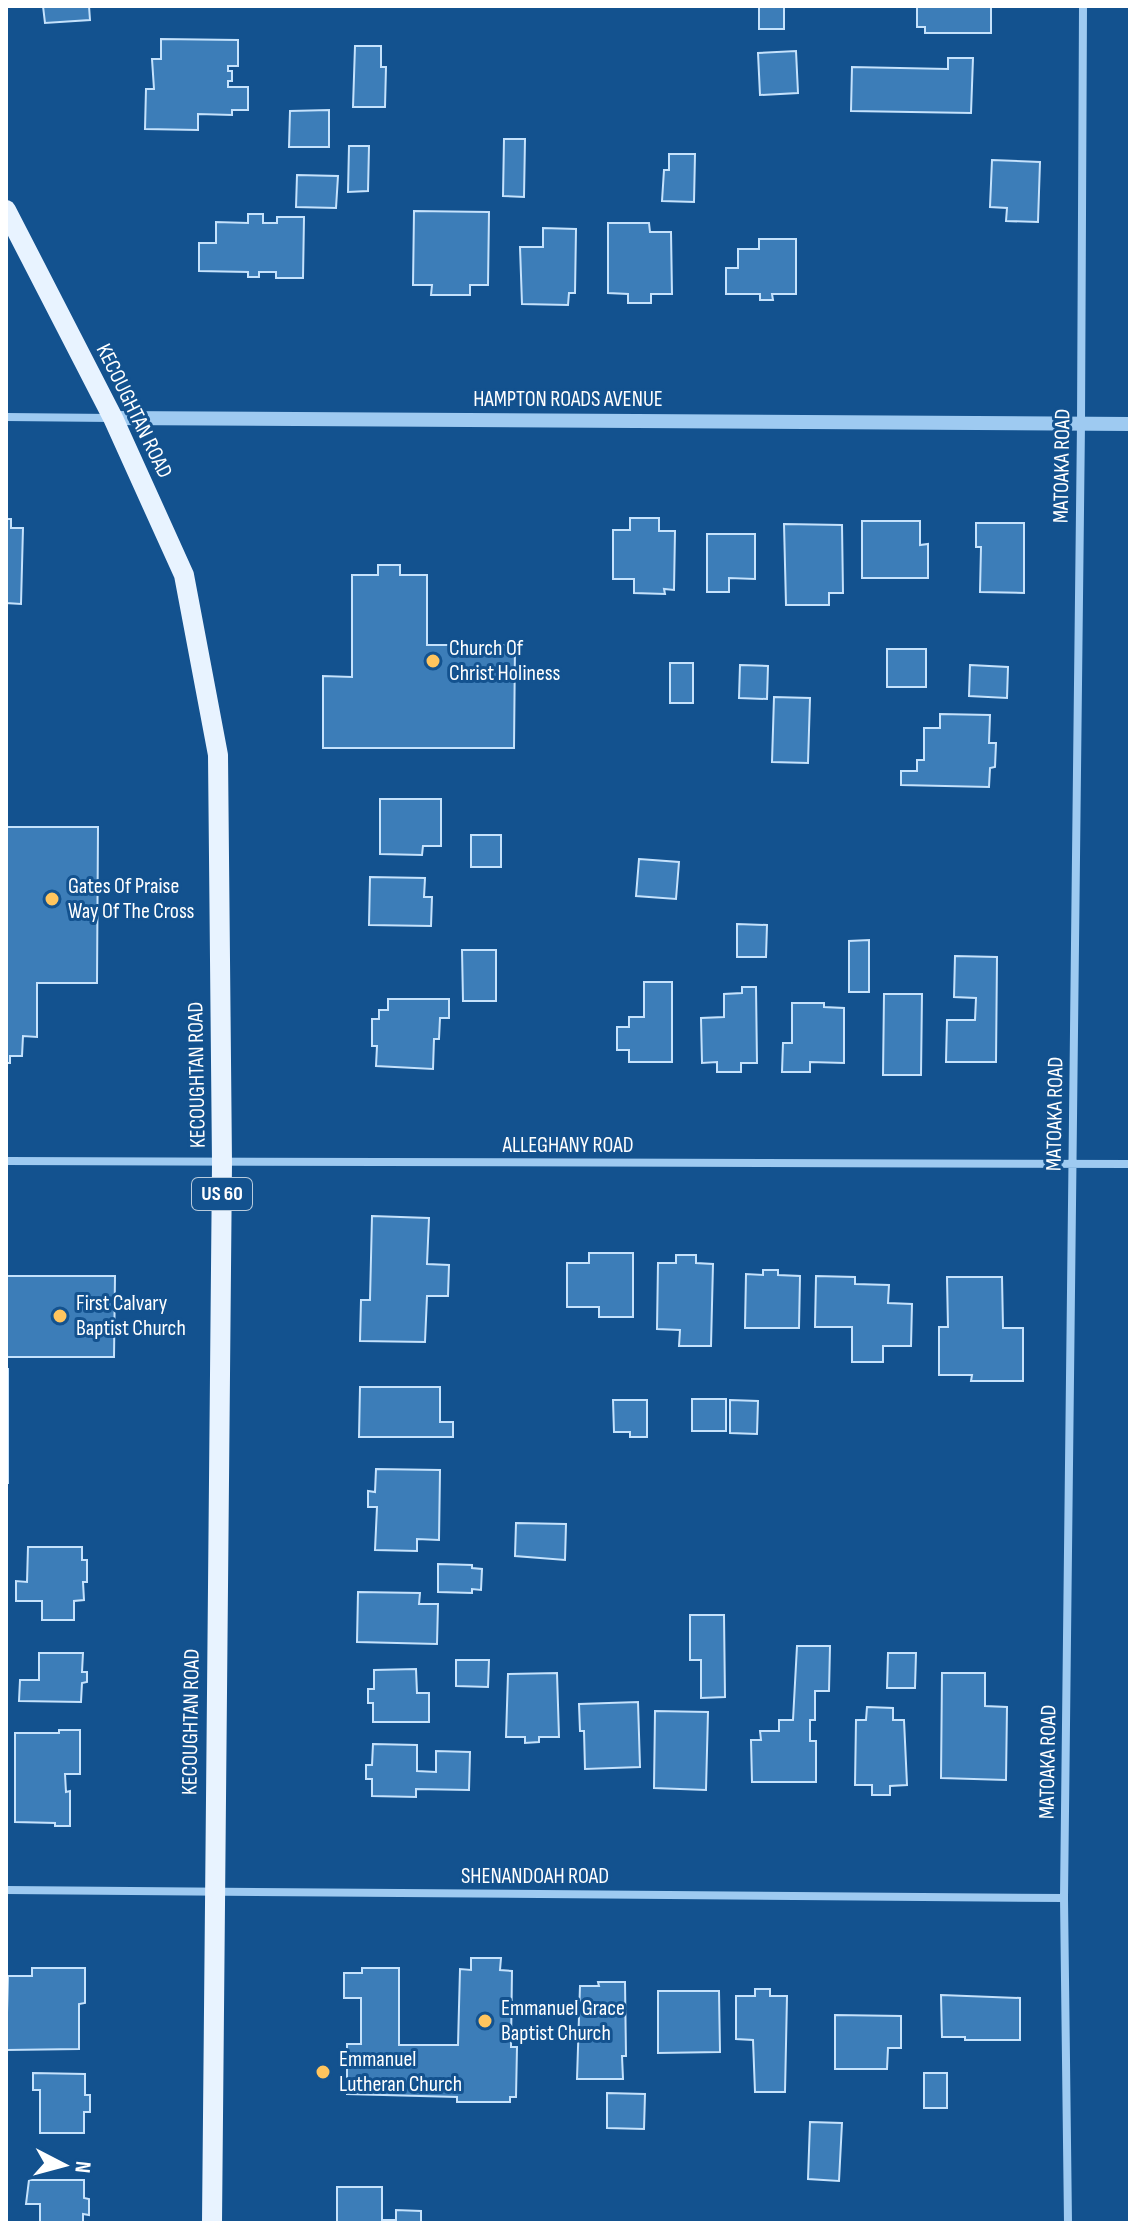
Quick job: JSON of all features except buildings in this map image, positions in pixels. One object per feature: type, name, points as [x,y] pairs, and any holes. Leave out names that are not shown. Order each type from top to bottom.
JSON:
[{"type":"main road","name":"KECOUGHTAN ROAD","points":[[6,210],[113,418],[184,575],[218,755],[222,1163],[212,2223]]},
{"type":"street","name":"MATOAKA ROAD","points":[[1068,2223],[1064,1898],[1083,6]]},
{"type":"street","name":"HAMPTON ROADS AVENUE","points":[[6,417],[1130,424]]},
{"type":"street","name":"ALLEGHANY ROAD","points":[[6,1161],[1130,1164]]},
{"type":"street","name":"SHENANDOAH ROAD","points":[[6,1890],[1064,1898]]},
{"type":"place","name":"Church Of Christ Holiness","points":[[433,661]]},
{"type":"place","name":"Gates Of Praise Way Of The Cross","points":[[52,899]]},
{"type":"place","name":"First Calvary Baptist Church","points":[[60,1316]]},
{"type":"place","name":"Emmanuel Grace Baptist Church","points":[[485,2021]]},
{"type":"place","name":"Emmanuel Lutheran Church","points":[[323,2072]]}]
